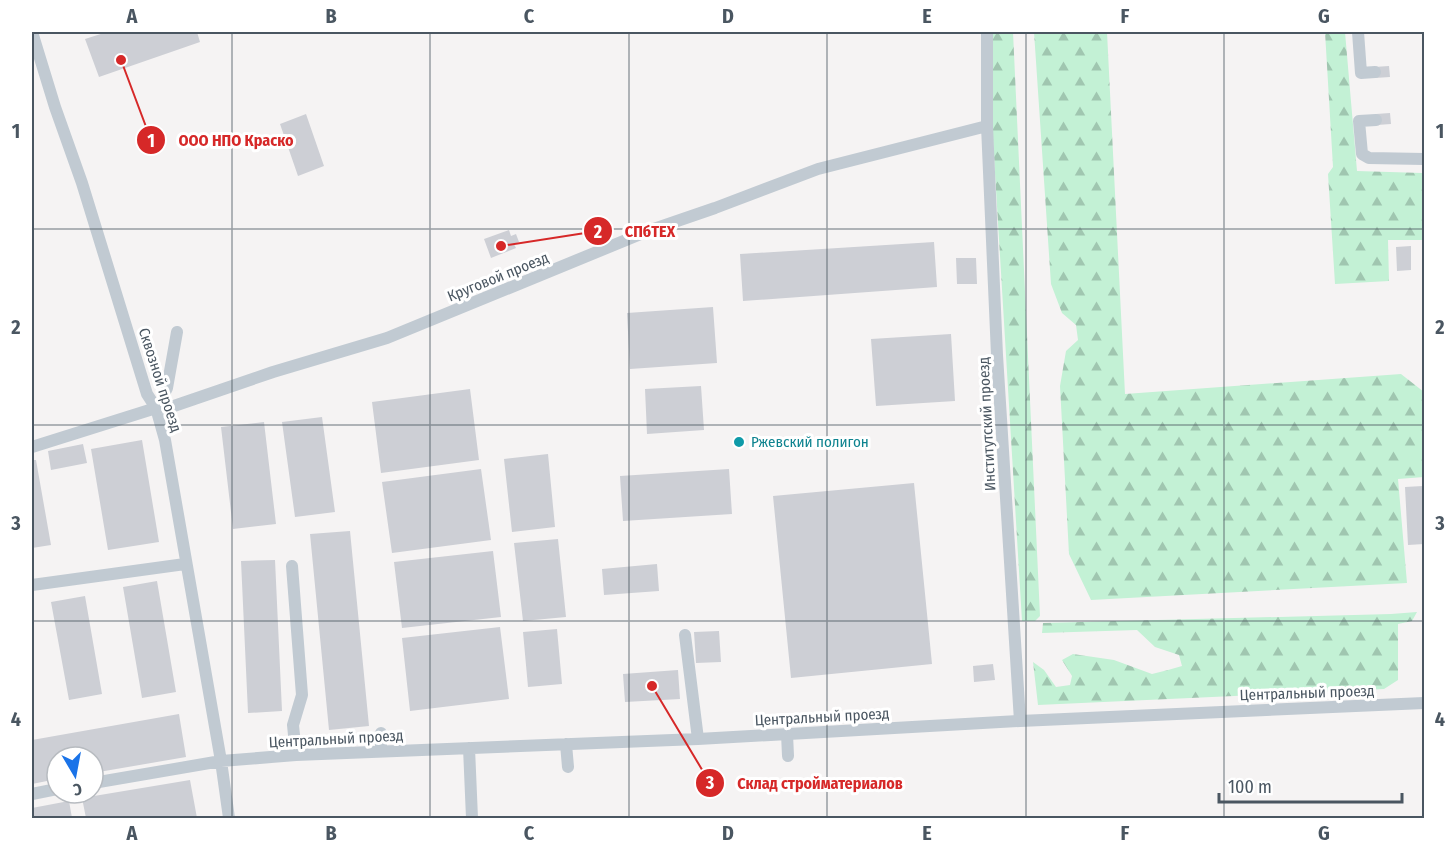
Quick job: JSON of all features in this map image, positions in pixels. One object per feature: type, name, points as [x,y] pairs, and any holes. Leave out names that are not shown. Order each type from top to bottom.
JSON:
[{"type":"street","name":"Институтский проезд","points":[[987,32],[987,126],[994,355],[1020,721]]},
{"type":"street","points":[[1358,32],[1361,73],[1375,72]]},
{"type":"street","name":"Сквозной проезд","points":[[33,38],[54,107],[82,183],[147,394],[156,408],[165,440],[229,819]]},
{"type":"street","points":[[1376,120],[1359,121],[1362,153],[1369,158],[1425,159]]},
{"type":"street","name":"Круговой проезд","points":[[32,447],[156,408],[171,407],[273,372],[387,338],[648,231],[818,169],[987,126]]},
{"type":"street","points":[[163,396],[167,388],[177,332]]},
{"type":"street","points":[[32,585],[185,564]]},
{"type":"street","points":[[292,566],[302,695],[293,725],[296,755]]},
{"type":"street","points":[[685,635],[698,739]]},
{"type":"street","name":"Центральный проезд","points":[[105,781],[221,761],[296,755],[698,739],[1020,721],[1425,703]]},
{"type":"street","points":[[381,733],[381,751]]},
{"type":"street","points":[[787,734],[788,756]]},
{"type":"street","points":[[566,744],[568,767]]},
{"type":"street","points":[[469,748],[472,819]]},
{"type":"green space","points":[[992,32],[1013,32],[1040,616],[1035,621],[1022,621],[992,123]]},
{"type":"green space","points":[[1034,32],[1107,32],[1125,394],[1401,374],[1424,392],[1424,477],[1398,479],[1407,583],[1091,600],[1069,554],[1060,386],[1066,351],[1078,340],[1076,325],[1062,313],[1051,284]]},
{"type":"green space","points":[[1325,32],[1345,32],[1357,171],[1422,173],[1424,176],[1424,240],[1388,240],[1389,281],[1335,284],[1328,174],[1333,167]]},
{"type":"green space","points":[[1417,612],[1412,621],[1398,624],[1398,680],[1384,689],[1038,705],[1033,662],[1044,670],[1056,687],[1070,685],[1072,676],[1062,660],[1073,654],[1114,660],[1152,674],[1182,666],[1179,655],[1155,647],[1137,630],[1042,633],[1043,623]]},
{"type":"building","points":[[107,32],[197,32],[200,42],[99,77],[85,39]]},
{"type":"building","points":[[1389,66],[1390,77],[1375,78],[1374,67]]},
{"type":"building","points":[[1390,113],[1391,124],[1377,125],[1376,114]]},
{"type":"building","points":[[306,114],[324,166],[298,176],[280,124]]},
{"type":"building","points":[[509,230],[511,236],[516,234],[519,242],[514,244],[516,248],[491,258],[484,239]]},
{"type":"building","points":[[934,242],[937,287],[743,301],[740,254]]},
{"type":"building","points":[[1411,246],[1411,270],[1397,271],[1396,247]]},
{"type":"building","points":[[956,258],[976,258],[977,284],[957,284]]},
{"type":"building","points":[[713,307],[717,363],[630,369],[627,313]]},
{"type":"building","points":[[951,334],[955,401],[876,406],[871,339]]},
{"type":"building","points":[[701,386],[704,430],[647,434],[645,389]]},
{"type":"building","points":[[470,389],[479,460],[381,473],[372,402]]},
{"type":"building","points":[[322,417],[335,512],[295,517],[282,422]]},
{"type":"building","points":[[264,422],[276,524],[233,529],[221,427]]},
{"type":"building","points":[[142,440],[159,542],[108,550],[91,449]]},
{"type":"building","points":[[83,444],[87,463],[51,470],[48,451]]},
{"type":"building","points":[[548,454],[555,527],[512,532],[504,459]]},
{"type":"building","points":[[32,460],[36,460],[51,545],[32,548]]},
{"type":"building","points":[[481,469],[491,540],[392,553],[382,482]]},
{"type":"building","points":[[729,469],[732,514],[623,521],[620,476]]},
{"type":"building","points":[[914,483],[932,664],[791,678],[773,496]]},
{"type":"building","points":[[1423,486],[1424,544],[1408,545],[1405,487]]},
{"type":"building","points":[[350,531],[369,726],[329,730],[310,534]]},
{"type":"building","points":[[558,539],[566,617],[523,621],[514,543]]},
{"type":"building","points":[[493,551],[501,617],[402,628],[394,562]]},
{"type":"building","points":[[275,560],[282,711],[248,713],[241,561]]},
{"type":"building","points":[[657,564],[659,591],[604,595],[602,569]]},
{"type":"building","points":[[157,581],[176,692],[142,698],[123,587]]},
{"type":"building","points":[[85,596],[102,694],[69,700],[51,602]]},
{"type":"building","points":[[500,627],[509,699],[410,711],[402,638]]},
{"type":"building","points":[[557,629],[562,684],[528,687],[523,632]]},
{"type":"building","points":[[719,631],[721,662],[696,663],[694,632]]},
{"type":"building","points":[[993,664],[995,680],[974,682],[973,666]]},
{"type":"building","points":[[678,670],[680,699],[625,702],[623,674]]},
{"type":"building","points":[[179,714],[186,757],[105,771],[105,745],[45,745],[45,781],[32,784],[32,740]]},
{"type":"building","points":[[190,780],[197,818],[86,818],[83,805],[105,805],[105,794]]},
{"type":"building","points":[[70,805],[72,818],[32,818],[32,808]]},
{"type":"place","name":"ООО НПО Краско","points":[[121,60]]},
{"type":"place","name":"СПбТЕХ","points":[[501,246]]},
{"type":"place","name":"Ржевский полигон","points":[[739,442]]},
{"type":"place","name":"Склад стройматериалов","points":[[652,686]]}]
